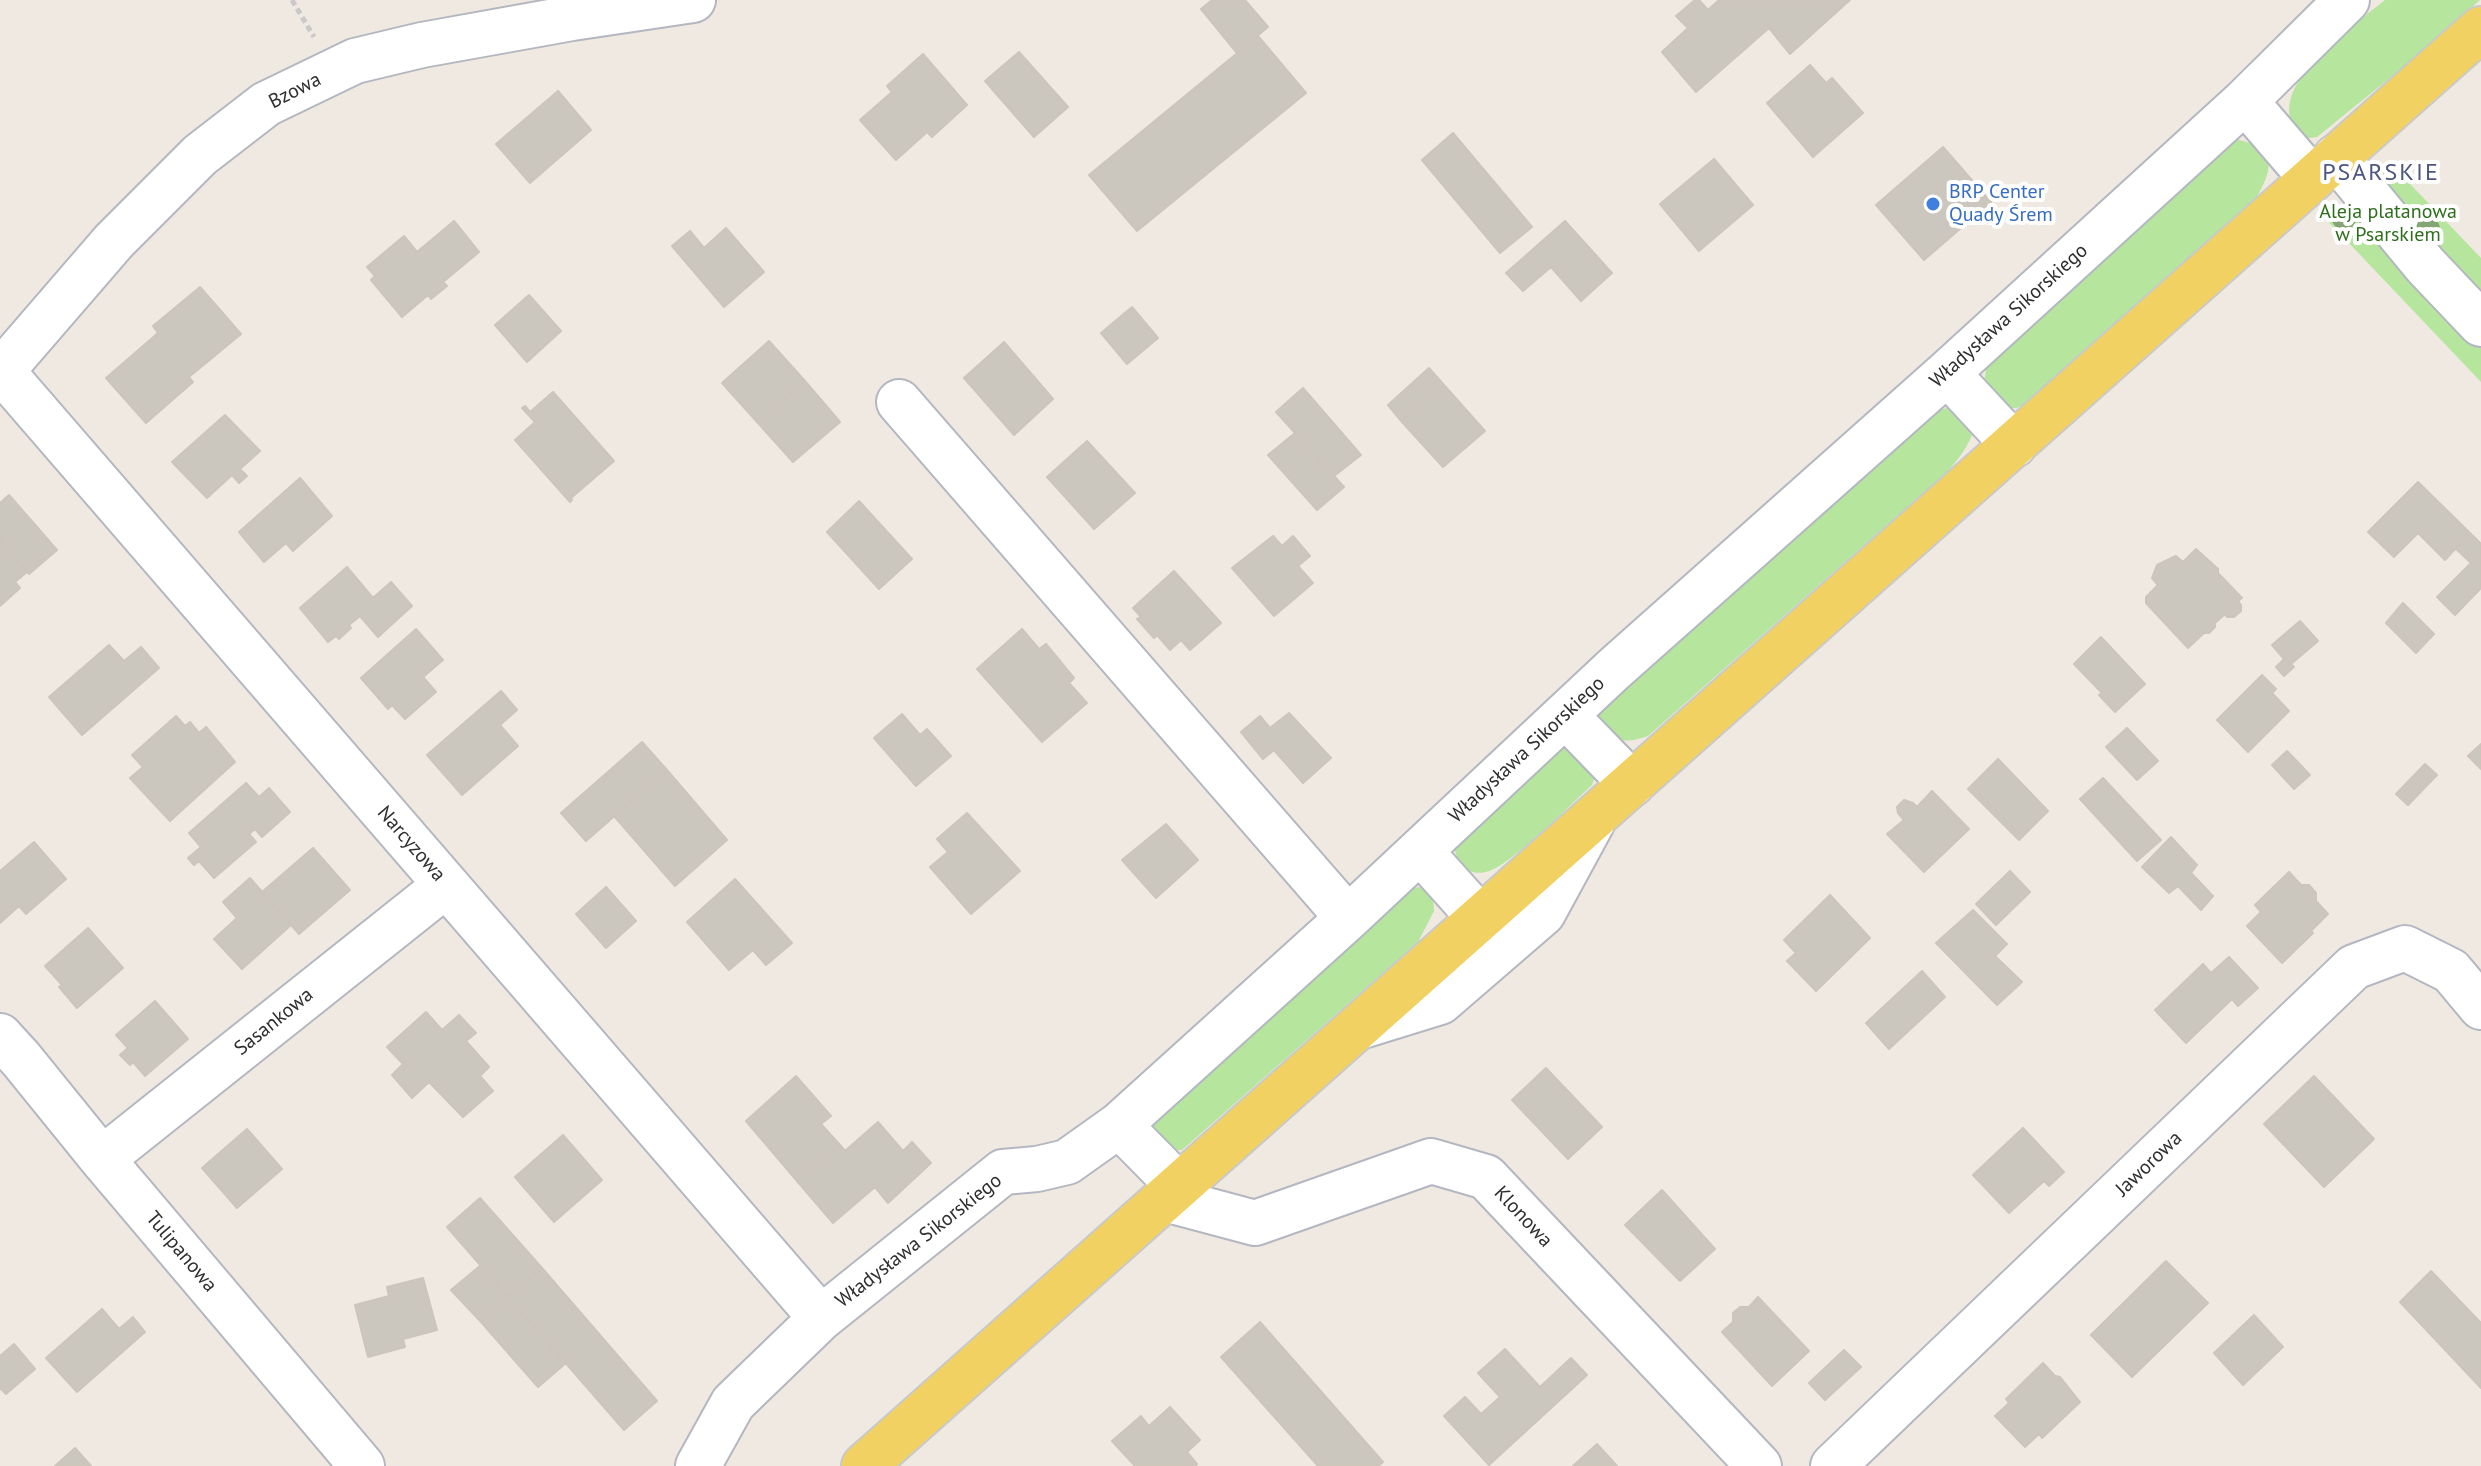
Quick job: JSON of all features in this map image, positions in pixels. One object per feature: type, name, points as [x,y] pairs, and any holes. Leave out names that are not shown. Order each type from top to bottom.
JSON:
[{"type":"main road","points":[[864,1466],[2481,29]]},
{"type":"street","name":"Bzowa","points":[[1,371],[114,241],[200,155],[266,104],[355,61],[422,45],[693,0]]},
{"type":"street","name":"Władysława Sikorskiego","points":[[698,1466],[733,1403],[821,1318],[1003,1172],[1067,1162],[1119,1125],[1348,918],[1565,715],[2245,101],[2347,0]]},
{"type":"street","points":[[2245,101],[2324,168],[2481,324]]},
{"type":"street","name":"Narcyzowa","points":[[1,371],[821,1318]]},
{"type":"street","points":[[1947,373],[2014,445]]},
{"type":"street","points":[[899,402],[1348,918]]},
{"type":"street","points":[[1565,715],[1632,784]]},
{"type":"street","points":[[1359,1027],[1440,1002],[1543,913],[1594,818]]},
{"type":"street","points":[[1420,851],[1480,918]]},
{"type":"street","name":"Sasankowa","points":[[102,1159],[446,885]]},
{"type":"street","name":"Jaworowa","points":[[1833,1466],[2354,967],[2405,948],[2451,971],[2481,1007]]},
{"type":"street","name":"Tulipanowa","points":[[7,1058],[102,1159],[362,1466]]},
{"type":"street","points":[[1119,1125],[1172,1193]]},
{"type":"street","name":"Klonowa","points":[[1172,1193],[1255,1223],[1431,1161],[1486,1177],[1759,1466]]},
{"type":"green space","points":[[2385,0],[2480,0],[2317,137],[2303,139],[2292,124],[2289,107],[2294,89],[2320,54]]},
{"type":"green space","points":[[2230,138],[2256,146],[2268,158],[2267,175],[2255,200],[2029,402],[2017,408],[2001,408],[1984,384],[1987,362]]},
{"type":"green space","name":"Aleja platanowa w Psarskiem","points":[[2390,163],[2481,258],[2481,382],[2327,220]]},
{"type":"green space","points":[[1947,408],[1965,413],[1975,427],[1964,451],[1947,472],[1648,736],[1619,740],[1594,726],[1592,704],[1932,411]]},
{"type":"green space","points":[[1569,741],[1597,769],[1592,785],[1526,846],[1499,866],[1477,873],[1459,866],[1454,846]]},
{"type":"green space","points":[[1420,887],[1433,896],[1434,911],[1418,942],[1182,1150],[1164,1150],[1137,1127],[1398,890]]},
{"type":"building","points":[[1212,0],[1245,0],[1268,27],[1237,53],[1201,9]]},
{"type":"building","points":[[1699,0],[1708,10],[1719,0],[1816,0],[1831,17],[1790,54],[1769,28],[1696,92],[1662,52],[1688,28],[1676,16]]},
{"type":"building","points":[[1816,0],[1850,0],[1831,17]]},
{"type":"building","points":[[1258,36],[1306,93],[1137,231],[1089,175]]},
{"type":"building","points":[[1019,52],[1068,107],[1034,137],[985,81]]},
{"type":"building","points":[[923,54],[967,105],[932,137],[927,132],[896,160],[860,120],[892,92],[887,86]]},
{"type":"building","points":[[1810,65],[1826,83],[1832,78],[1863,113],[1813,157],[1767,103]]},
{"type":"building","points":[[558,91],[591,130],[530,183],[496,144]]},
{"type":"building","points":[[1453,133],[1532,227],[1500,253],[1422,160]]},
{"type":"building","name":"BRP Center Quady Śrem","points":[[1943,147],[1991,202],[1924,260],[1876,205]]},
{"type":"building","points":[[1714,159],[1753,205],[1699,251],[1660,204]]},
{"type":"building","points":[[454,221],[479,252],[443,282],[447,286],[431,299],[428,295],[402,317],[371,280],[375,276],[367,267],[404,236],[417,252]]},
{"type":"building","points":[[1565,221],[1612,273],[1581,301],[1551,267],[1523,291],[1506,273]]},
{"type":"building","points":[[726,228],[764,272],[724,307],[672,246],[690,231],[704,248]]},
{"type":"building","points":[[200,287],[241,334],[189,377],[193,382],[146,423],[106,378],[158,333],[153,326]]},
{"type":"building","points":[[529,295],[561,331],[527,362],[495,325]]},
{"type":"building","points":[[1132,307],[1158,338],[1127,364],[1101,333]]},
{"type":"building","points":[[769,341],[805,381],[758,423],[722,383]]},
{"type":"building","points":[[1004,342],[1053,399],[1014,435],[964,378]]},
{"type":"building","points":[[1429,368],[1444,385],[1402,422],[1388,405]]},
{"type":"building","points":[[805,381],[840,422],[793,462],[758,423]]},
{"type":"building","points":[[1444,385],[1485,431],[1443,467],[1402,422]]},
{"type":"building","points":[[1303,388],[1361,455],[1334,476],[1276,412]]},
{"type":"building","points":[[553,392],[614,461],[570,502],[515,440],[535,422],[522,408],[525,406],[530,412]]},
{"type":"building","points":[[225,415],[260,451],[240,469],[247,476],[239,483],[232,475],[207,498],[172,462]]},
{"type":"building","points":[[1295,433],[1344,487],[1317,510],[1268,455]]},
{"type":"building","points":[[1087,441],[1135,493],[1094,529],[1047,477]]},
{"type":"building","points":[[300,478],[332,516],[293,551],[286,543],[264,562],[239,532]]},
{"type":"building","points":[[2418,482],[2470,533],[2445,560],[2418,533],[2394,557],[2368,532]]},
{"type":"building","points":[[9,495],[57,550],[29,574],[0,541],[0,503]]},
{"type":"building","points":[[859,501],[912,559],[879,589],[827,532]]},
{"type":"building","points":[[2470,533],[2481,544],[2481,588],[2455,615],[2437,597],[2471,563],[2455,548]]},
{"type":"building","points":[[1273,536],[1282,546],[1293,536],[1310,556],[1298,566],[1313,583],[1274,616],[1232,568]]},
{"type":"building","points":[[0,541],[27,572],[15,582],[20,588],[0,606]]},
{"type":"building","points":[[2196,549],[2242,598],[2238,601],[2241,611],[2234,617],[2225,614],[2209,633],[2204,633],[2188,648],[2146,603],[2146,597],[2158,585],[2152,578],[2157,565],[2176,556],[2183,562]]},
{"type":"building","points":[[347,567],[373,598],[391,582],[412,606],[378,637],[360,616],[339,639],[336,636],[328,642],[300,608]]},
{"type":"building","points":[[1174,571],[1221,623],[1190,650],[1181,640],[1170,650],[1137,619],[1141,617],[1133,608]]},
{"type":"building","points":[[2403,603],[2434,634],[2416,653],[2386,623]]},
{"type":"building","points":[[2300,621],[2318,641],[2291,664],[2294,667],[2284,676],[2276,667],[2284,659],[2272,645]]},
{"type":"building","points":[[416,629],[443,660],[423,677],[436,692],[405,719],[392,705],[388,709],[361,678]]},
{"type":"building","points":[[1022,629],[1039,649],[1046,644],[1074,678],[1069,683],[1087,703],[1042,742],[977,669]]},
{"type":"building","points":[[2101,637],[2145,684],[2115,712],[2099,695],[2102,693],[2074,664]]},
{"type":"building","points":[[109,645],[124,661],[141,647],[159,668],[82,735],[49,697]]},
{"type":"building","points":[[2262,675],[2276,689],[2272,693],[2289,711],[2248,752],[2217,720]]},
{"type":"building","points":[[501,691],[517,710],[500,725],[518,746],[462,795],[427,755]]},
{"type":"building","points":[[1289,713],[1331,758],[1303,783],[1274,750],[1263,759],[1241,732],[1260,716],[1270,728]]},
{"type":"building","points":[[902,714],[920,735],[927,729],[951,756],[916,786],[874,738]]},
{"type":"building","points":[[176,716],[185,726],[190,722],[199,733],[206,727],[235,762],[170,821],[130,778],[143,767],[132,755]]},
{"type":"building","points":[[2127,728],[2158,761],[2137,780],[2106,747]]},
{"type":"building","points":[[642,742],[667,770],[586,841],[561,813]]},
{"type":"building","points":[[2481,744],[2481,769],[2468,756]]},
{"type":"building","points":[[2287,751],[2310,775],[2294,789],[2272,765]]},
{"type":"building","points":[[1998,759],[2048,811],[2019,840],[1968,789]]},
{"type":"building","points":[[2425,764],[2437,775],[2408,805],[2396,794]]},
{"type":"building","points":[[667,770],[727,840],[675,886],[614,816]]},
{"type":"building","points":[[2103,778],[2161,840],[2137,861],[2080,799]]},
{"type":"building","points":[[246,783],[259,797],[269,788],[290,812],[262,837],[255,829],[249,834],[256,842],[214,878],[199,861],[194,865],[188,858],[201,847],[189,833]]},
{"type":"building","points":[[1932,791],[1969,829],[1924,872],[1887,834],[1904,820],[1897,807],[1904,800],[1917,807]]},
{"type":"building","points":[[967,813],[1020,871],[971,914],[930,867],[948,852],[937,839]]},
{"type":"building","points":[[1166,824],[1198,860],[1156,898],[1122,860]]},
{"type":"building","points":[[2171,837],[2197,865],[2191,873],[2213,896],[2201,910],[2178,886],[2169,893],[2142,867]]},
{"type":"building","points":[[34,842],[66,879],[26,914],[19,906],[0,923],[0,871]]},
{"type":"building","points":[[313,848],[350,890],[299,934],[262,892]]},
{"type":"building","points":[[2010,871],[2030,892],[1996,925],[1976,904]]},
{"type":"building","points":[[2289,872],[2301,885],[2309,885],[2316,893],[2316,901],[2328,914],[2282,963],[2247,926],[2261,912],[2255,905]]},
{"type":"building","points":[[250,878],[291,925],[242,969],[214,939],[237,918],[223,902]]},
{"type":"building","points":[[735,879],[792,943],[766,965],[753,950],[729,970],[687,922]]},
{"type":"building","points":[[606,887],[636,921],[606,948],[576,914]]},
{"type":"building","points":[[1830,895],[1870,938],[1816,991],[1787,961],[1796,953],[1784,940]]},
{"type":"building","points":[[1973,910],[2007,944],[1995,956],[2022,982],[1997,1005],[1936,943]]},
{"type":"building","points":[[88,928],[123,968],[77,1008],[45,966]]},
{"type":"building","points":[[2229,957],[2258,988],[2238,1006],[2232,999],[2186,1043],[2155,1010],[2203,964],[2211,973]]},
{"type":"building","points":[[1922,971],[1945,997],[1889,1049],[1866,1023]]},
{"type":"building","points":[[155,1001],[188,1039],[145,1076],[133,1062],[130,1065],[120,1055],[128,1048],[116,1035]]},
{"type":"building","points":[[426,1012],[442,1030],[459,1015],[476,1033],[466,1041],[489,1067],[480,1076],[493,1091],[463,1117],[429,1082],[412,1098],[392,1075],[403,1064],[387,1047]]},
{"type":"building","points":[[1546,1068],[1602,1127],[1568,1159],[1512,1100]]},
{"type":"building","points":[[796,1076],[831,1116],[821,1124],[840,1145],[797,1181],[746,1121]]},
{"type":"building","points":[[2314,1076],[2374,1139],[2324,1187],[2264,1124]]},
{"type":"building","points":[[878,1122],[903,1151],[912,1142],[931,1163],[888,1203],[875,1187],[833,1223],[797,1181],[840,1145],[845,1151]]},
{"type":"building","points":[[2023,1128],[2064,1172],[2049,1186],[2044,1181],[2009,1213],[1973,1175]]},
{"type":"building","points":[[247,1129],[282,1169],[237,1208],[202,1168]]},
{"type":"building","points":[[563,1135],[602,1180],[554,1222],[515,1177]]},
{"type":"building","points":[[1662,1190],[1715,1249],[1680,1281],[1625,1225]]},
{"type":"building","points":[[480,1198],[542,1268],[508,1297],[447,1227]]},
{"type":"building","points":[[2166,1261],[2208,1303],[2132,1377],[2091,1335]]},
{"type":"building","points":[[481,1265],[508,1297],[481,1322],[451,1290]]},
{"type":"building","points":[[542,1268],[657,1401],[624,1430],[508,1297]]},
{"type":"building","points":[[2431,1271],[2481,1323],[2481,1388],[2400,1302]]},
{"type":"building","points":[[423,1278],[437,1330],[403,1339],[405,1347],[368,1357],[355,1305],[389,1296],[387,1287]]},
{"type":"building","points":[[508,1297],[566,1363],[538,1387],[481,1322]]},
{"type":"building","points":[[1758,1297],[1809,1351],[1772,1386],[1722,1332],[1733,1322],[1733,1313],[1740,1307],[1749,1307]]},
{"type":"building","points":[[102,1309],[119,1329],[133,1317],[145,1332],[77,1392],[46,1358]]},
{"type":"building","points":[[2254,1315],[2283,1347],[2243,1385],[2214,1353]]},
{"type":"building","points":[[1260,1322],[1383,1462],[1378,1466],[1318,1466],[1221,1357]]},
{"type":"building","points":[[14,1344],[35,1369],[6,1394],[0,1388],[0,1356]]},
{"type":"building","points":[[1505,1349],[1540,1387],[1571,1358],[1587,1375],[1489,1465],[1444,1416],[1465,1397],[1481,1414],[1500,1397],[1478,1373]]},
{"type":"building","points":[[1844,1350],[1861,1367],[1825,1400],[1809,1383]]},
{"type":"building","points":[[2043,1363],[2055,1376],[2060,1377],[2080,1402],[2042,1438],[2039,1434],[2025,1447],[1995,1416],[2009,1403],[2006,1399]]},
{"type":"building","points":[[1170,1407],[1200,1440],[1187,1452],[1197,1464],[1135,1466],[1112,1441],[1141,1416],[1149,1426]]},
{"type":"building","points":[[1597,1444],[1617,1466],[1573,1466]]},
{"type":"building","points":[[75,1448],[91,1466],[55,1466]]},
{"type":"place","name":"BRP Center Quady Śrem","points":[[1933,204]]},
{"type":"district","name":"PSARSKIE","points":[[2381,173]]}]
